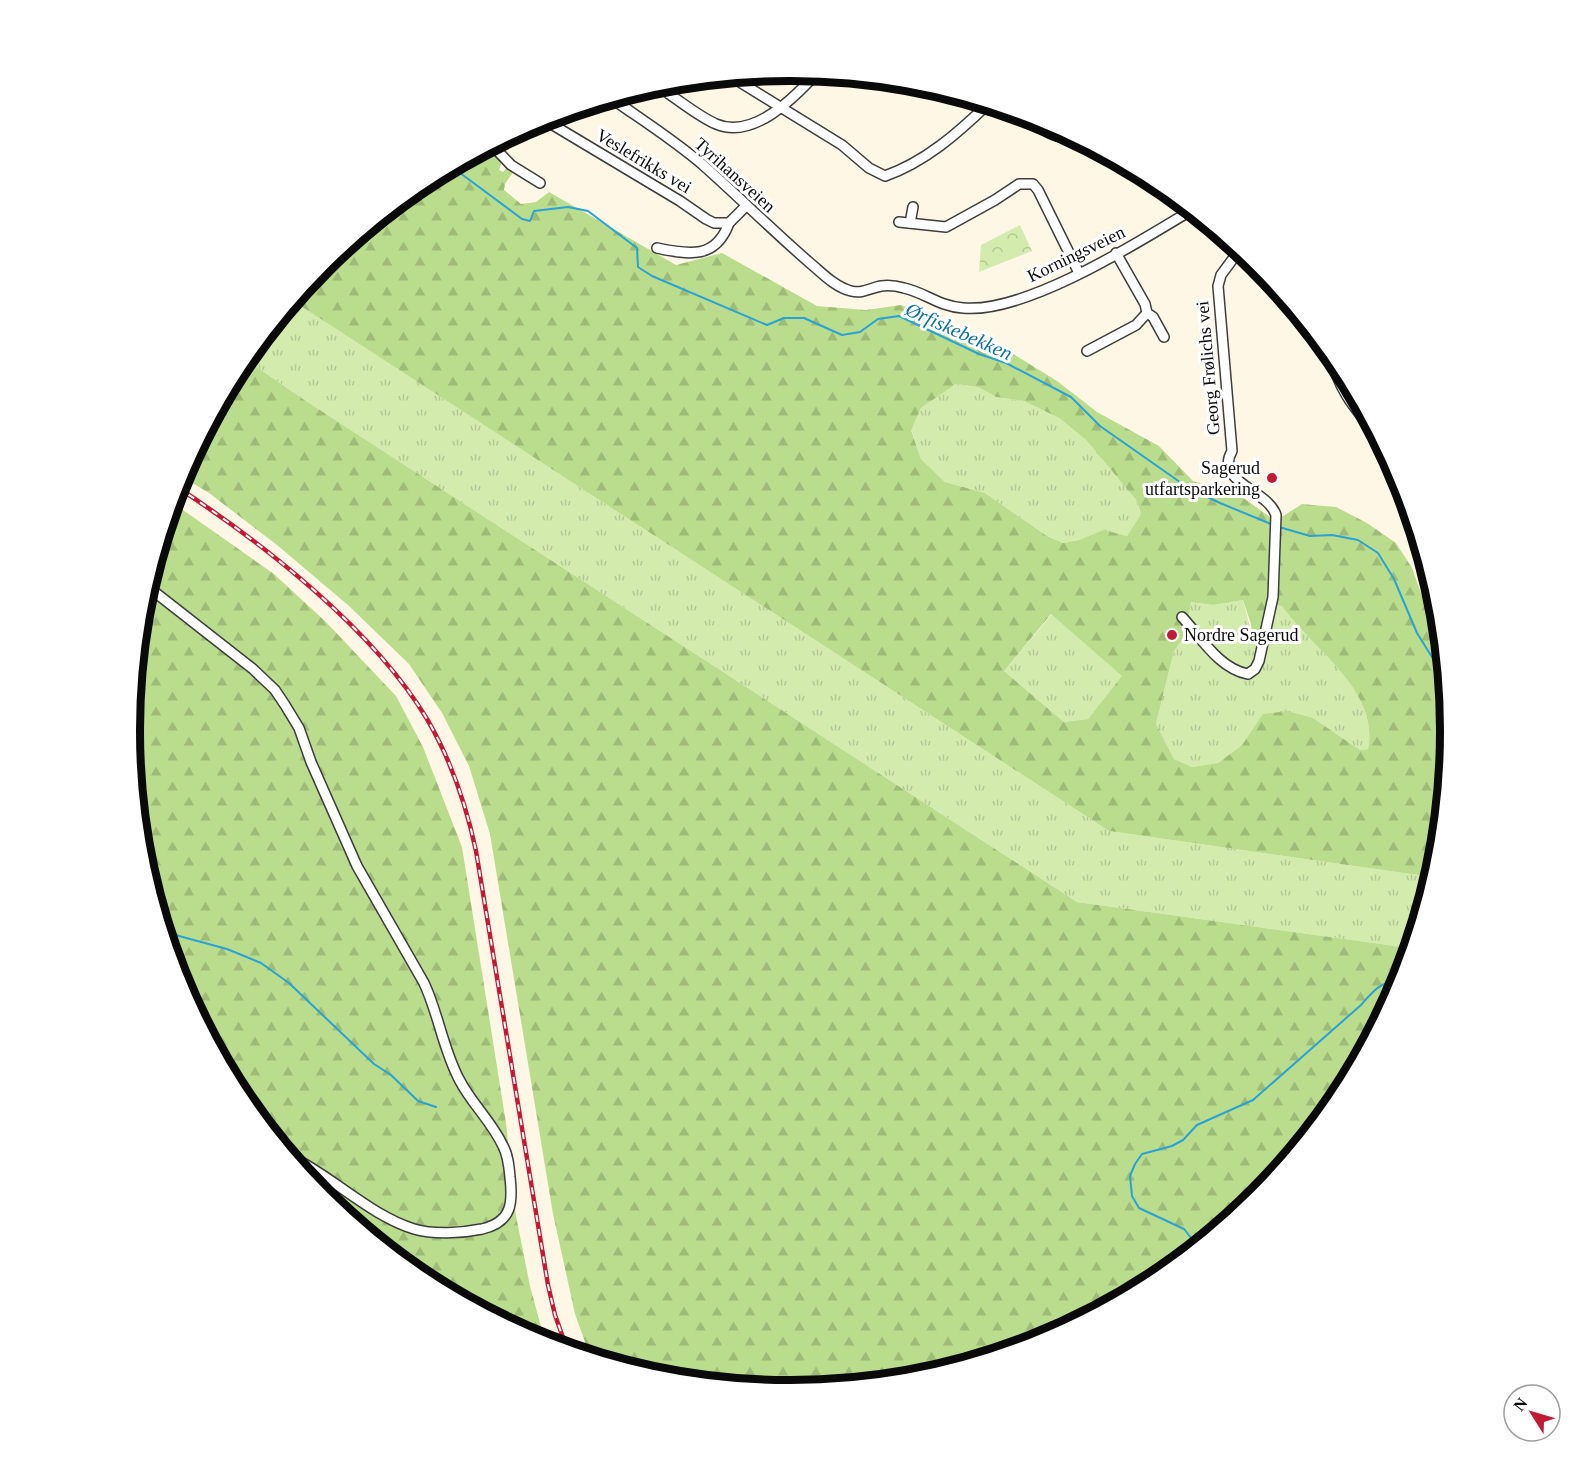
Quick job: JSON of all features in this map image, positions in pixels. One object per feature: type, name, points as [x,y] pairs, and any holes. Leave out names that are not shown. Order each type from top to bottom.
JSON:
[{"type":"street","points":[[669,94],[716,124],[737,129],[780,108],[792,100],[809,81]]},
{"type":"street","points":[[740,83],[842,145],[869,168],[885,176],[936,149],[966,126],[982,110]]},
{"type":"street","name":"Tyrihansveien","points":[[619,104],[686,151],[833,282]]},
{"type":"street","name":"Veslefrikks vei","points":[[554,125],[706,219],[720,224],[729,223]]},
{"type":"street","points":[[498,151],[511,165],[540,183]]},
{"type":"street","points":[[899,222],[946,227],[1019,184],[1033,184],[1079,273]]},
{"type":"street","points":[[657,248],[678,252],[700,252],[711,249],[718,243],[729,223],[746,206]]},
{"type":"street","points":[[910,224],[913,207]]},
{"type":"street","name":"Korningsveien","points":[[833,282],[851,291],[864,292],[882,286],[907,288],[948,306],[987,307],[1012,302],[1057,285],[1116,253],[1181,212]]},
{"type":"street","points":[[1116,253],[1145,304],[1147,313],[1153,317],[1164,337]]},
{"type":"street","name":"Georg Frølichs vei","points":[[1182,617],[1206,645],[1234,669],[1248,674],[1255,669],[1259,661],[1273,597],[1276,515],[1268,501],[1233,476],[1228,462],[1232,451],[1218,286],[1221,275],[1234,257]]},
{"type":"street","points":[[1087,351],[1136,325],[1147,313]]},
{"type":"street","points":[[156,593],[253,669],[275,690],[299,728],[311,762],[357,866],[429,992],[444,1045],[460,1083],[504,1147],[509,1162],[512,1203],[506,1216],[492,1227],[475,1231],[425,1232],[412,1229],[383,1214],[305,1163]]},
{"type":"green space","points":[[493,153],[502,161],[499,170],[503,172],[507,167],[513,172],[504,190],[521,204],[536,202],[549,192],[676,265],[722,253],[817,306],[866,310],[901,305],[992,341],[1057,381],[1097,412],[1159,446],[1193,481],[1235,492],[1270,517],[1280,518],[1302,504],[1336,507],[1367,523],[1396,543],[1412,568],[1429,616],[1438,688],[1440,730],[1438,773],[1434,815],[1423,876],[1109,831],[299,305],[331,271],[395,215],[429,190]],"holes":[[[956,384],[978,387],[996,397],[1024,401],[1059,418],[1086,440],[1137,501],[1141,514],[1127,536],[1104,530],[1079,540],[1063,543],[1047,536],[985,493],[945,482],[921,459],[911,430],[921,408]],[[1243,600],[1251,624],[1253,640],[1258,637],[1270,604],[1282,606],[1340,671],[1354,689],[1364,708],[1369,728],[1368,749],[1360,750],[1313,718],[1287,711],[1263,714],[1242,745],[1218,763],[1192,767],[1174,759],[1156,724],[1174,651],[1186,635],[1191,602],[1213,605]],[[1051,614],[1122,676],[1088,719],[1064,722],[1004,671]]]},
{"type":"green space","points":[[1020,225],[1032,251],[979,272],[981,245]]},
{"type":"green space","points":[[299,305],[1109,831],[1423,876],[1402,947],[1077,902],[254,365]]},
{"type":"green space","points":[[254,365],[1077,902],[1402,947],[1390,979],[1373,1018],[1330,1091],[1278,1159],[1249,1190],[1218,1219],[1151,1271],[1115,1293],[1039,1331],[999,1346],[917,1368],[832,1379],[748,1379],[705,1374],[663,1368],[587,1348],[575,1314],[553,1214],[490,834],[469,766],[442,713],[409,664],[349,606],[277,545],[209,493],[190,482],[207,443]]},
{"type":"green space","points":[[956,384],[978,387],[996,397],[1024,401],[1059,418],[1086,440],[1137,501],[1141,514],[1127,536],[1104,531],[1063,543],[1047,536],[985,493],[945,482],[921,459],[911,429],[921,408]]},
{"type":"green space","points":[[180,508],[274,574],[326,622],[396,696],[423,747],[462,847],[506,1123],[516,1216],[530,1286],[542,1331],[465,1293],[429,1271],[362,1219],[302,1159],[275,1126],[250,1091],[207,1018],[175,939],[163,899],[146,815],[142,773],[140,730],[146,646],[163,562]]},
{"type":"green space","points":[[1243,600],[1253,639],[1270,604],[1282,606],[1340,671],[1354,689],[1364,708],[1369,728],[1368,749],[1360,750],[1313,718],[1264,714],[1242,745],[1218,763],[1192,767],[1174,759],[1156,724],[1174,651],[1186,635],[1191,602],[1213,605]]},
{"type":"green space","points":[[1052,614],[1123,676],[1088,719],[1064,722],[1004,671]]},
{"type":"waterway","name":"Ørfiskebekken","points":[[459,172],[522,219],[530,221],[534,211],[568,207],[588,211],[637,248],[638,267],[652,276],[767,325],[784,318],[804,318],[842,335],[860,332],[878,319],[899,316],[979,354],[1006,363],[1071,397],[1100,426],[1187,487],[1271,524]]},
{"type":"waterway","name":"Ørfiskebekken","points":[[1279,527],[1310,536],[1332,535],[1358,540],[1378,553],[1394,579],[1417,633],[1436,663]]},
{"type":"waterway","points":[[173,933],[227,949],[261,963],[289,983],[374,1064],[391,1075],[418,1101],[436,1107]]},
{"type":"waterway","points":[[1193,1240],[1184,1229],[1139,1208],[1132,1196],[1130,1176],[1142,1154],[1172,1146],[1183,1140],[1197,1125],[1253,1100],[1361,1005],[1377,988],[1388,983]]},
{"type":"railway","points":[[186,493],[280,562],[347,621],[404,686],[427,719],[443,750],[462,799],[476,851],[548,1285],[564,1339]]},
{"type":"place","name":"Sagerud utfartsparkering","points":[[1272,478]]},
{"type":"place","name":"Nordre Sagerud","points":[[1172,635]]}]
